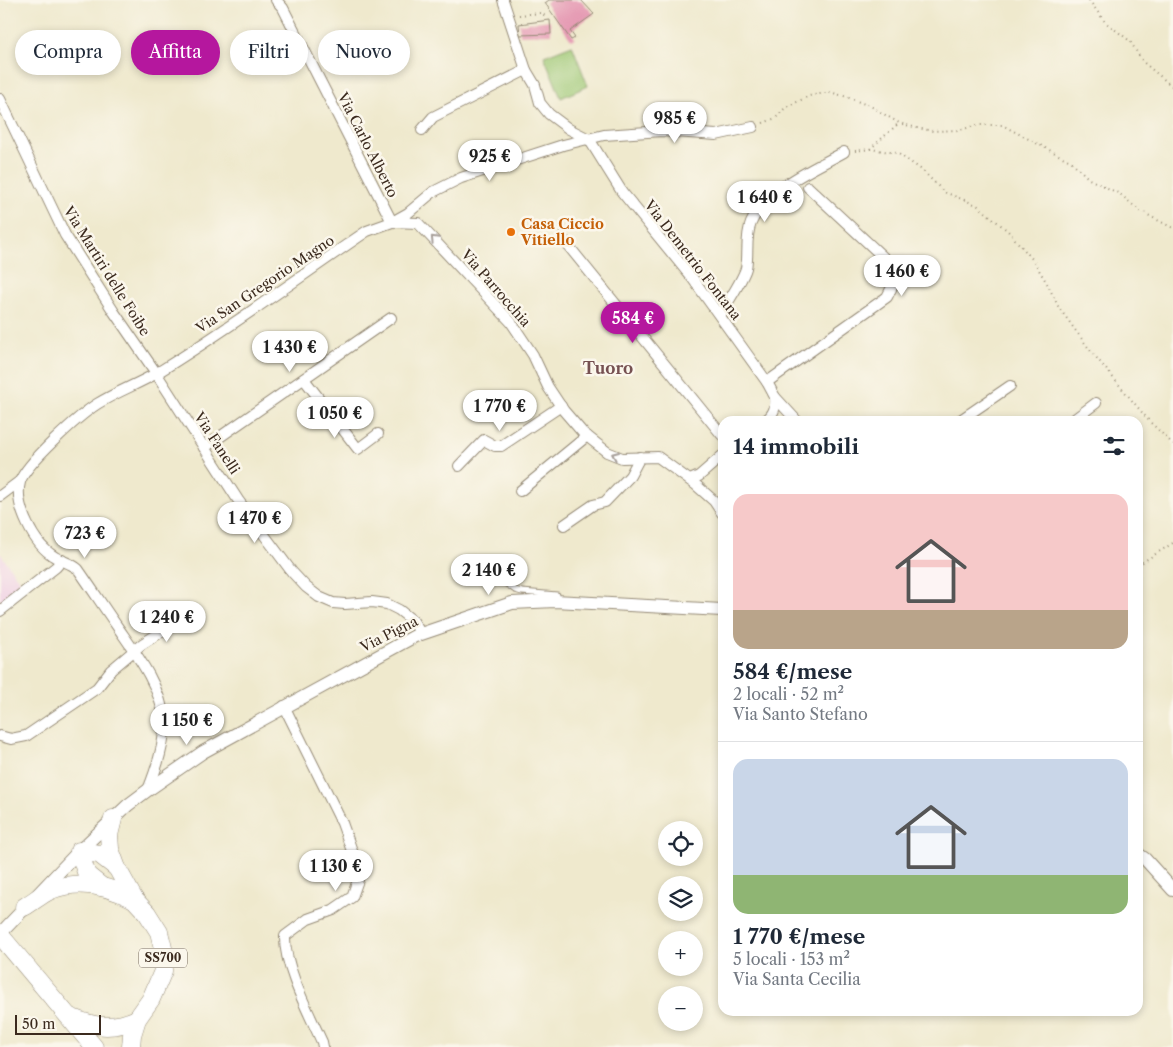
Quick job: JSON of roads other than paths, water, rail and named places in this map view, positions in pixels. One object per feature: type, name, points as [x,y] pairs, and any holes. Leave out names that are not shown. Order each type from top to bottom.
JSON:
[{"type":"highway","name":"SS700","points":[[113,819],[110,849],[117,868],[134,899],[147,913],[159,932],[163,948],[163,971],[151,999],[137,1019],[132,1035],[131,1047]]},
{"type":"highway","name":"SS700","points":[[102,886],[87,875],[79,851],[99,854],[117,868]]},
{"type":"highway","name":"SS700","points":[[24,907],[50,890],[74,884],[115,889],[134,899]]},
{"type":"highway","points":[[0,935],[94,1047]]},
{"type":"highway","points":[[69,1017],[85,1023],[111,1027],[123,1026],[137,1019]]},
{"type":"street","points":[[503,0],[526,70],[535,85],[540,103],[549,114],[569,129],[589,139]]},
{"type":"street","name":"Via Carlo Alberto","points":[[280,1],[392,222]]},
{"type":"street","points":[[422,130],[433,117],[526,70]]},
{"type":"street","name":"Via Martiri delle Foibe","points":[[0,99],[65,235],[156,374]]},
{"type":"street","points":[[392,222],[408,213],[434,192],[462,178],[564,145],[604,135],[662,131],[716,135],[754,127]]},
{"type":"street","name":"Via Demetrio Fontana","points":[[589,139],[622,192],[693,279],[767,382],[775,397],[792,416]]},
{"type":"street","points":[[720,316],[746,269],[747,242],[751,223],[762,205],[782,188],[844,152]]},
{"type":"street","points":[[767,382],[887,297],[897,278],[896,269],[808,187]]},
{"type":"street","name":"Via San Gregorio Magno","points":[[0,496],[20,481],[33,462],[66,429],[94,406],[156,374],[367,231],[392,222]]},
{"type":"street","name":"Via Parrocchia","points":[[392,222],[418,223],[511,322],[533,355],[548,387],[561,406],[587,436],[607,452],[622,458],[658,457],[690,480],[714,501],[718,507]]},
{"type":"street","points":[[562,238],[718,430]]},
{"type":"street","points":[[204,448],[391,318]]},
{"type":"street","name":"Via Fanelli","points":[[156,374],[238,500],[292,572],[306,587],[319,597],[333,603],[372,602],[387,604],[399,610],[413,621],[421,634]]},
{"type":"street","points":[[304,379],[358,449],[378,434]]},
{"type":"street","points":[[966,416],[1010,386]]},
{"type":"street","points":[[771,416],[776,408],[775,397]]},
{"type":"street","points":[[1079,416],[1096,403]]},
{"type":"street","points":[[459,466],[484,440],[494,446],[501,446],[561,406]]},
{"type":"street","points":[[520,491],[587,436]]},
{"type":"street","points":[[564,525],[593,505],[605,502],[630,476],[640,457]]},
{"type":"street","points":[[690,480],[699,476],[718,459]]},
{"type":"street","points":[[20,481],[18,499],[37,541],[55,557],[71,563],[78,569],[142,662],[157,694],[164,720],[162,744],[157,766],[148,790]]},
{"type":"street","points":[[0,611],[62,560]]},
{"type":"street","name":"Via Pigna","points":[[24,907],[79,851],[128,805],[148,790],[204,752],[284,706],[421,634],[512,603],[555,601],[718,610]]},
{"type":"street","points":[[0,736],[11,739],[26,736],[97,688],[111,670],[142,644],[185,617]]},
{"type":"street","points":[[284,706],[342,823],[352,851],[358,880],[352,897],[333,910],[308,920],[285,936],[284,946],[293,974],[322,1042],[322,1047]]},
{"type":"street","points":[[1143,858],[1173,890]]},
{"type":"street","points":[[0,935],[24,907]]},
{"type":"lane","points":[[482,567],[522,592],[597,598],[622,605]]},
{"type":"place","name":"Casa Ciccio Vitiello","points":[[511,232]]},
{"type":"district","name":"Tuoro","points":[[608,368]]}]
